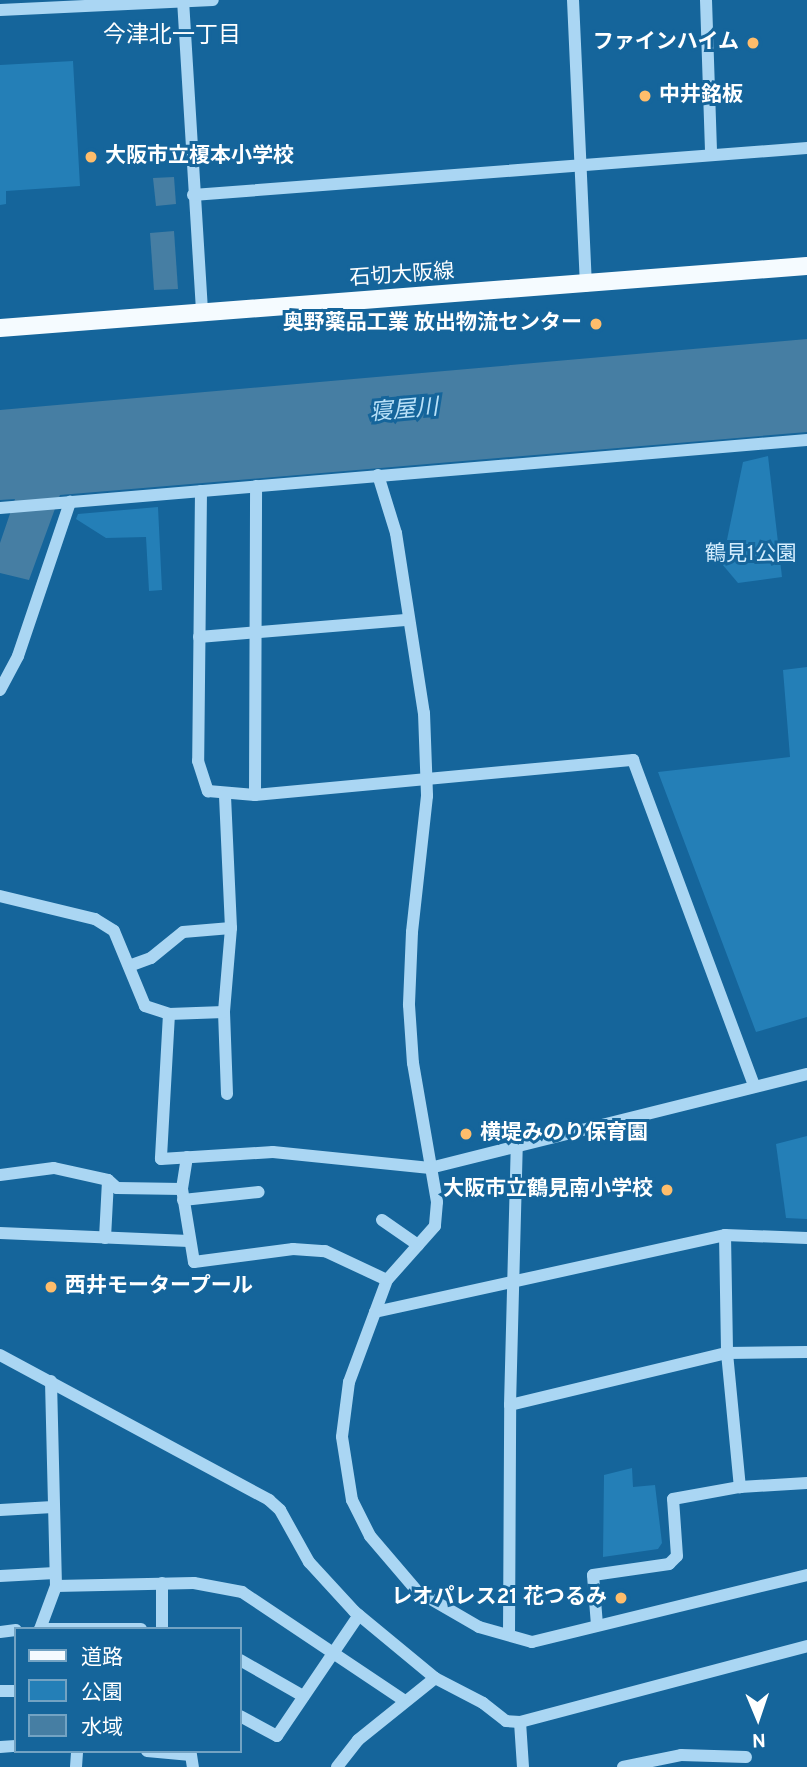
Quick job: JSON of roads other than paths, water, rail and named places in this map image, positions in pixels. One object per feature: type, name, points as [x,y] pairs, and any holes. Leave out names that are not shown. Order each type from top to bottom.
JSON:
[{"type":"main road","name":"石切大阪線","points":[[0,328],[202,311],[586,286],[807,266]]},
{"type":"street","points":[[0,10],[213,0]]},
{"type":"street","points":[[573,0],[586,286]]},
{"type":"street","points":[[706,0],[711,153]]},
{"type":"street","points":[[183,1],[202,311]]},
{"type":"street","points":[[193,195],[711,153],[807,148]]},
{"type":"street","points":[[3,508],[807,440]]},
{"type":"street","points":[[378,475],[396,533],[424,713],[427,779],[409,987],[413,1063],[437,1202],[435,1226],[387,1280],[344,1408],[343,1456],[352,1500],[370,1536],[417,1591],[479,1627],[532,1642],[807,1575]]},
{"type":"street","points":[[255,795],[256,486]]},
{"type":"street","points":[[201,491],[199,772],[208,791],[225,796],[255,795],[633,761],[754,1086]]},
{"type":"street","points":[[0,690],[18,656],[64,503]]},
{"type":"street","points":[[199,637],[408,620]]},
{"type":"street","points":[[225,796],[231,928],[224,1012],[227,1094]]},
{"type":"street","points":[[0,896],[95,919],[114,931],[145,1006],[169,1014],[224,1012]]},
{"type":"street","points":[[129,966],[151,958],[183,932],[231,928]]},
{"type":"street","points":[[169,1014],[162,1159],[273,1152],[430,1168],[807,1074]]},
{"type":"street","points":[[509,1634],[512,1281],[517,1145]]},
{"type":"street","points":[[187,1157],[182,1194],[194,1262],[293,1249],[325,1251],[387,1280]]},
{"type":"street","points":[[0,1175],[54,1168],[108,1180],[117,1188],[182,1194],[259,1192]]},
{"type":"street","points":[[105,1238],[108,1180]]},
{"type":"street","points":[[382,1220],[418,1245]]},
{"type":"street","points":[[0,1233],[189,1241]]},
{"type":"street","points":[[725,1235],[727,1353],[740,1487]]},
{"type":"street","points":[[375,1312],[725,1235],[807,1238]]},
{"type":"street","points":[[510,1405],[727,1353],[807,1352]]},
{"type":"street","points":[[0,1355],[269,1500],[280,1510],[309,1562],[359,1615],[435,1678],[483,1703],[506,1721],[520,1722],[807,1647]]},
{"type":"street","points":[[41,1627],[55,1580],[51,1381]]},
{"type":"street","points":[[597,1625],[593,1575],[669,1564],[677,1556],[673,1499],[740,1487],[807,1483]]},
{"type":"street","points":[[0,1510],[53,1507]]},
{"type":"street","points":[[0,1576],[194,1583],[242,1592],[405,1701]]},
{"type":"street","points":[[162,1583],[162,1627]]},
{"type":"street","points":[[242,1717],[277,1736],[332,1651],[359,1615]]},
{"type":"street","points":[[242,1661],[303,1696]]},
{"type":"street","points":[[337,1767],[358,1740],[435,1678]]},
{"type":"street","points":[[520,1722],[523,1767]]},
{"type":"street","points":[[169,1753],[191,1755],[193,1767]]},
{"type":"street","points":[[623,1767],[681,1755],[746,1756]]},
{"type":"water","points":[[174,177],[176,204],[156,206],[153,178]]},
{"type":"water","points":[[174,231],[178,289],[154,290],[150,233]]},
{"type":"water","name":"寝屋川","points":[[807,339],[807,432],[60,495],[29,580],[0,573],[0,543],[15,499],[0,500],[0,410]]},
{"type":"place","name":"ファインハイム","points":[[753,43]]},
{"type":"place","name":"中井銘板","points":[[645,96]]},
{"type":"place","name":"大阪市立榎本小学校","points":[[91,157]]},
{"type":"place","name":"奥野薬品工業 放出物流センター","points":[[596,324]]},
{"type":"place","name":"横堤みのり保育園","points":[[466,1134]]},
{"type":"place","name":"大阪市立鶴見南小学校","points":[[667,1190]]},
{"type":"place","name":"西井モータープール","points":[[51,1287]]},
{"type":"place","name":"レオパレス21 花つるみ","points":[[621,1598]]},
{"type":"district","name":"今津北一丁目","points":[[172,37]]},
{"type":"park label","name":"鶴見1公園","points":[[751,555]]}]
